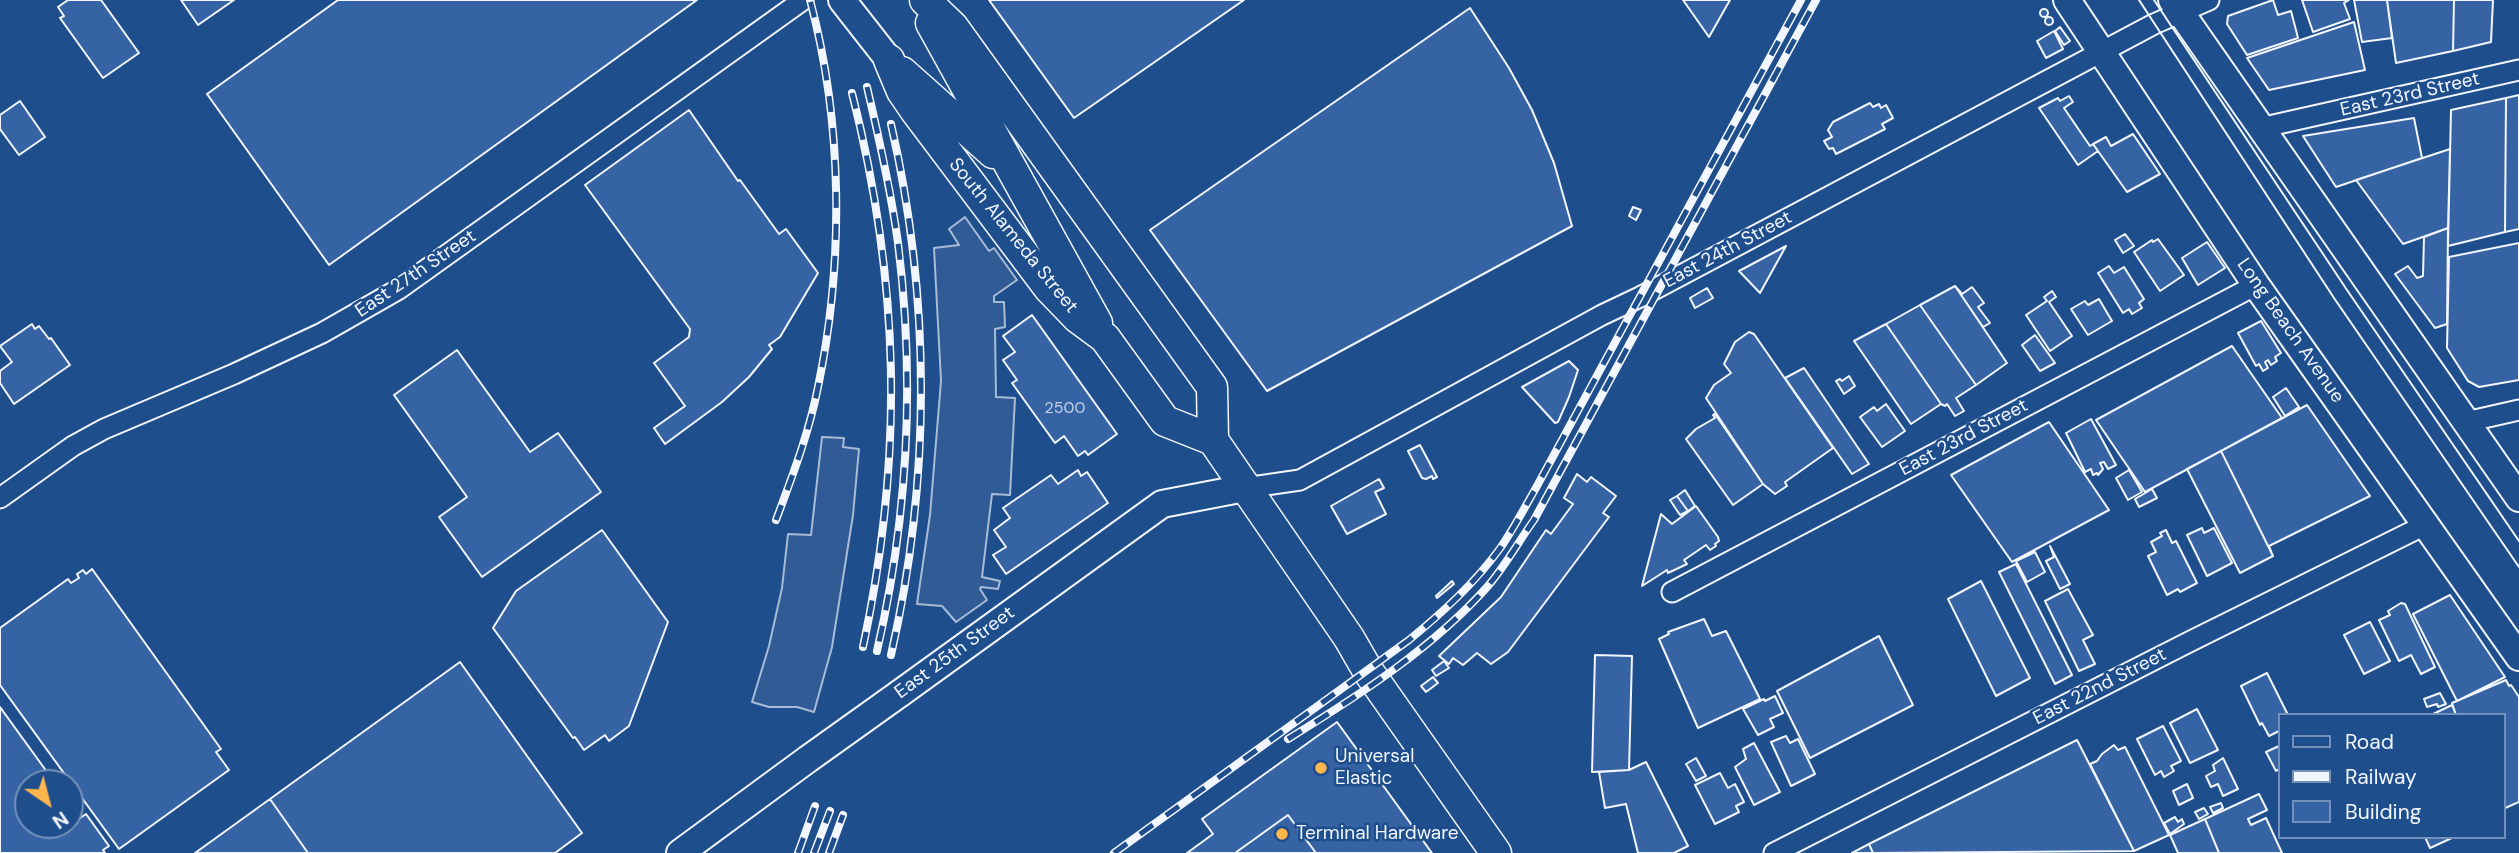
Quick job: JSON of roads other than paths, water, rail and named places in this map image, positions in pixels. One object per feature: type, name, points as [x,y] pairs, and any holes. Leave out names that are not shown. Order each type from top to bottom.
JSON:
[{"type":"main road","name":"South Alameda Street","points":[[842,0],[889,60],[906,97],[1018,248],[1062,302],[1105,338],[1165,421],[1213,440]]},
{"type":"main road","points":[[918,0],[1105,338]]},
{"type":"main road","points":[[925,0],[953,27],[1212,387],[1213,440],[1349,638],[1368,671],[1496,853]]},
{"type":"main road","name":"Long Beach Avenue","points":[[2067,0],[2256,285],[2519,657]]},
{"type":"main road","points":[[2175,6],[2519,498]]},
{"type":"main road","points":[[889,60],[1130,272]]},
{"type":"main road","name":"East 25th Street","points":[[680,853],[1162,504],[1245,488]]},
{"type":"street","name":"East 27th Street","points":[[0,498],[73,446],[104,429],[299,344],[362,312],[399,289],[803,0]]},
{"type":"street","name":"East 24th Street","points":[[1245,488],[1300,480],[1602,315],[1640,298],[2101,52],[2175,6],[2209,0]]},
{"type":"street","name":"East 23rd Street","points":[[2260,128],[2519,70]]},
{"type":"street","name":"East 23rd Street","points":[[1672,592],[2256,285]]},
{"type":"street","points":[[2466,422],[2519,410]]},
{"type":"street","name":"East 22nd Street","points":[[1774,853],[2427,524]]},
{"type":"tram line","points":[[2139,0],[2334,298],[2519,567]]},
{"type":"tram line","points":[[2154,0],[2347,290],[2519,541]]},
{"type":"railway","points":[[776,520],[805,438],[818,387],[832,292],[836,242],[834,144],[829,95],[810,0]]},
{"type":"railway","points":[[1114,853],[1409,640],[1458,596],[1491,560],[1537,486],[1801,0]]},
{"type":"railway","points":[[1288,739],[1394,670],[1466,609],[1500,570],[1534,520],[1816,0]]},
{"type":"railway","points":[[867,87],[898,243],[907,397],[906,448],[896,550],[877,651]]},
{"type":"railway","points":[[852,93],[880,233],[891,369],[885,506],[863,647]]},
{"type":"railway","points":[[891,124],[914,256],[921,390],[914,523],[891,655]]},
{"type":"railway","points":[[798,853],[815,806]]},
{"type":"railway","points":[[814,853],[830,811]]},
{"type":"railway","points":[[829,853],[843,815]]},
{"type":"place","name":"Universal Elastic","points":[[1321,768]]},
{"type":"place","name":"Terminal Hardware","points":[[1282,834]]}]
